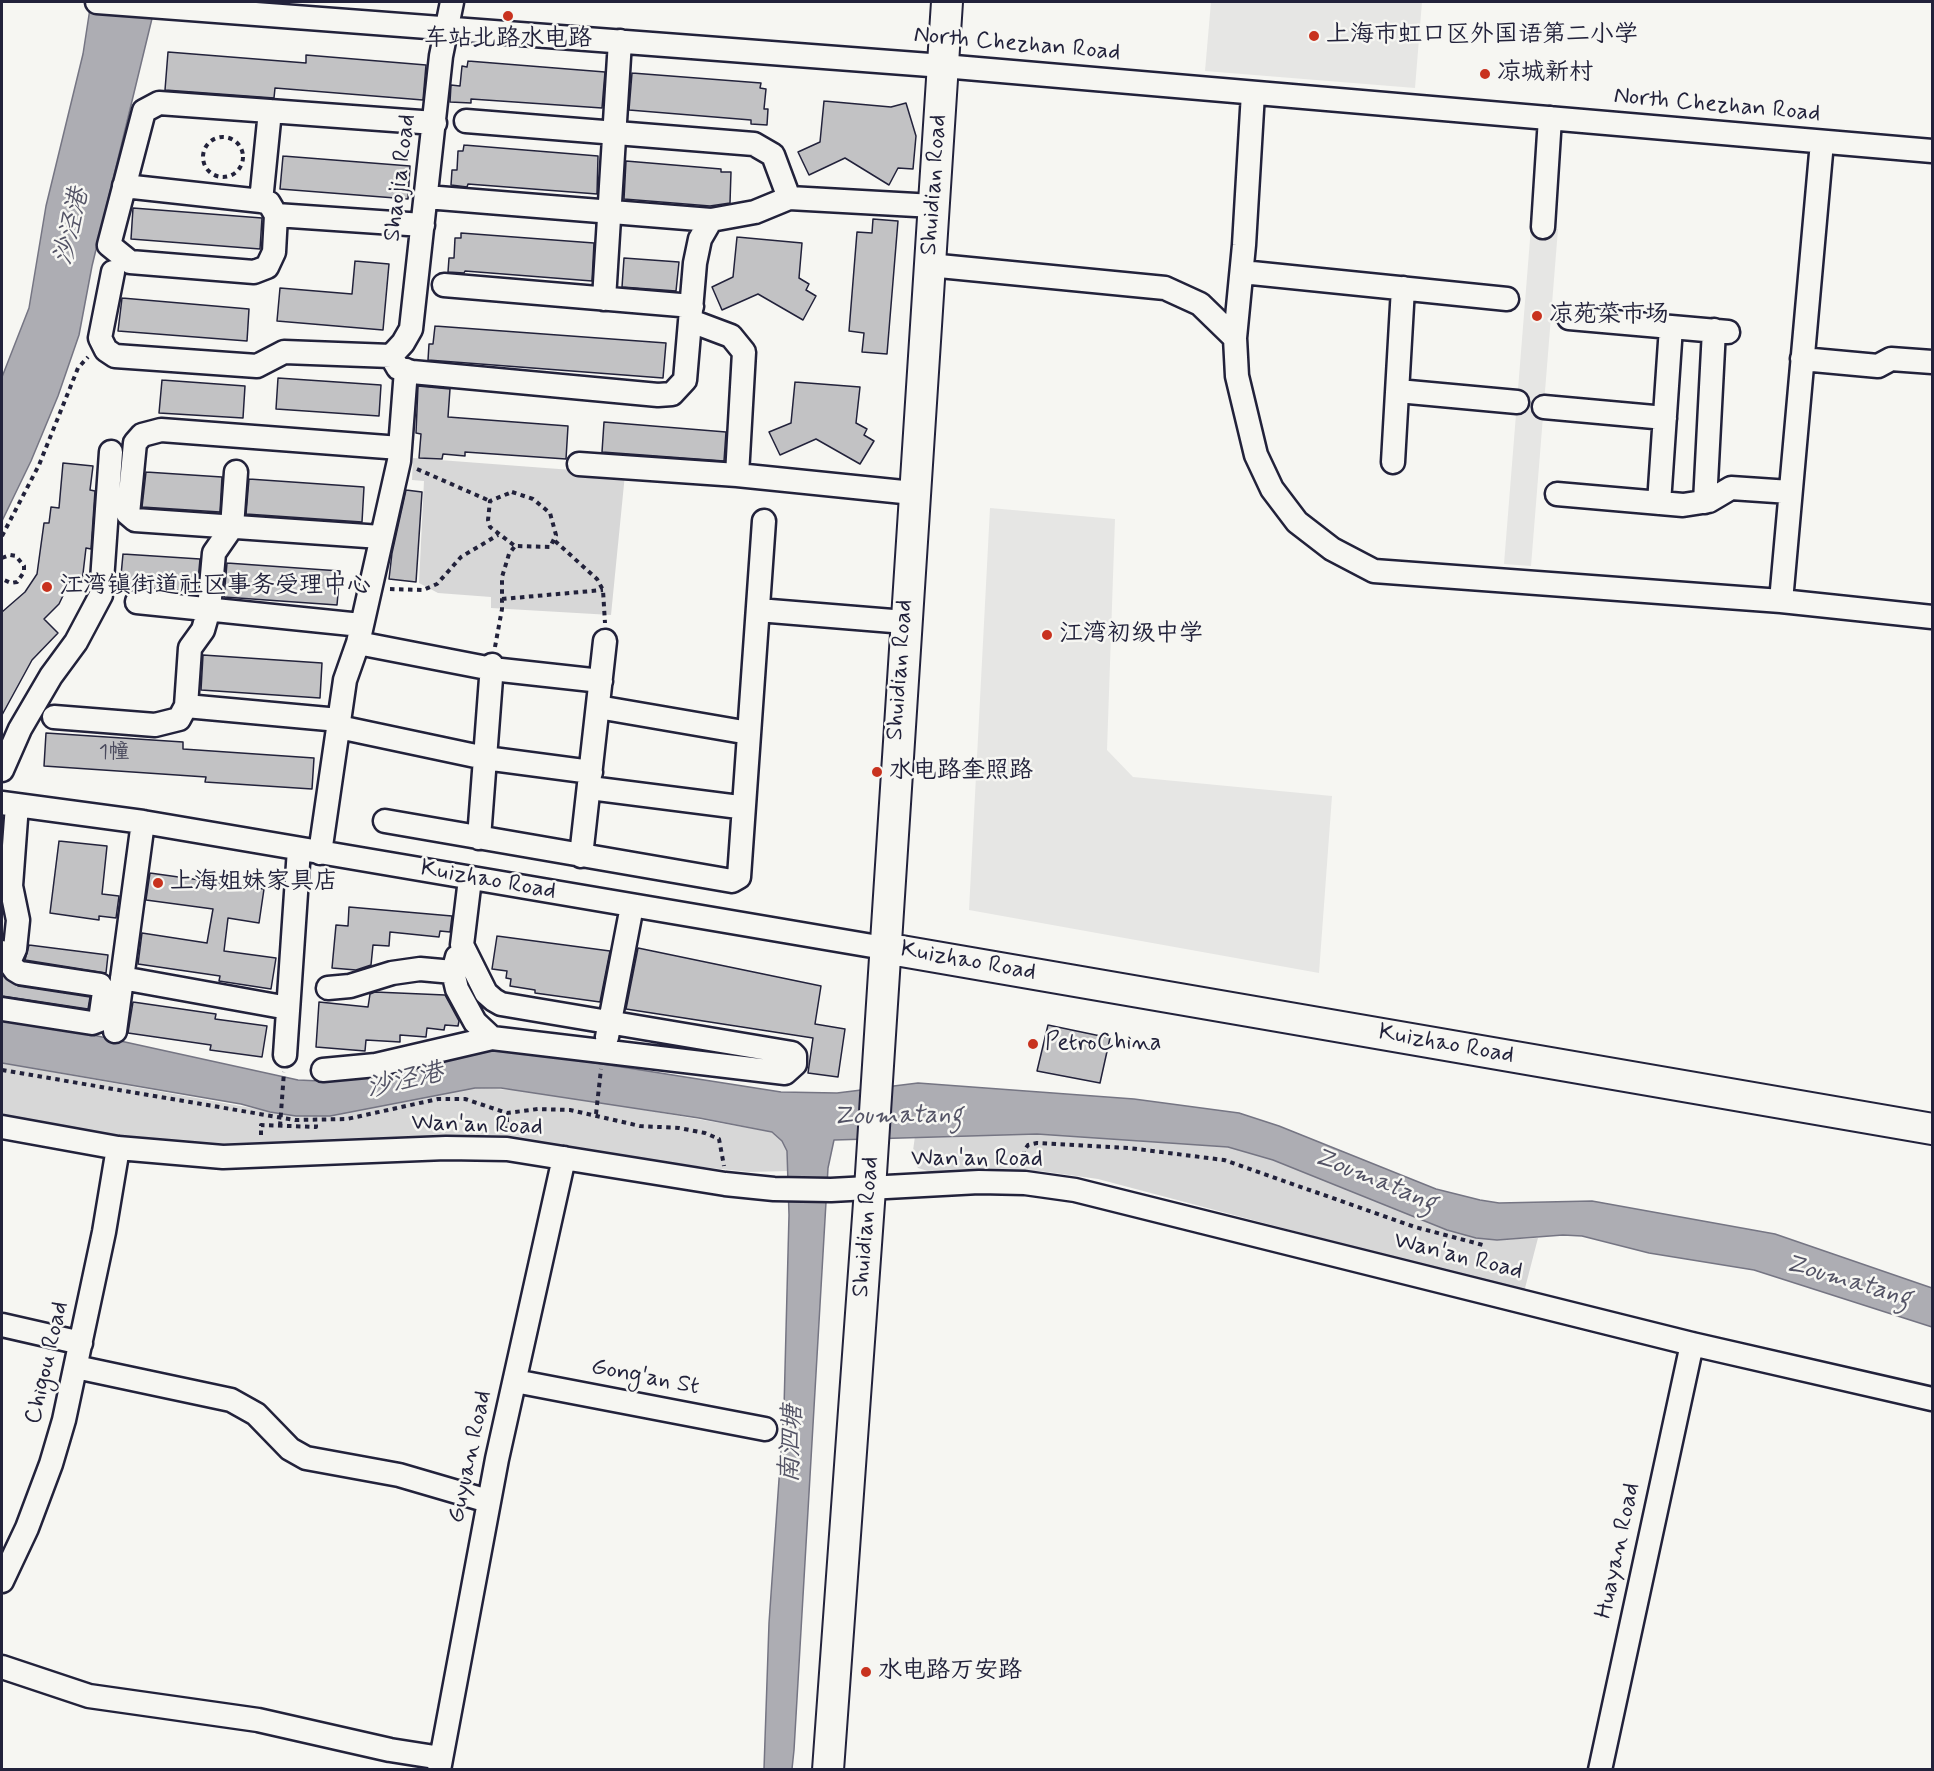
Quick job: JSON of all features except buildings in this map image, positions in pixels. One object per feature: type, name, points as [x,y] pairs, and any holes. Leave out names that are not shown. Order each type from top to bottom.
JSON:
[{"type":"main road","name":"Shuidian Road","points":[[828,1770],[870,1189],[913,493],[947,2]]},
{"type":"main road","name":"Kuizhao Road","points":[[884,948],[1932,1129]]},
{"type":"street","name":"North Chezhan Road","points":[[97,2],[943,66],[1932,152]]},
{"type":"street","name":"Shaojia Road","points":[[398,363],[403,343],[411,329],[445,27],[452,2]]},
{"type":"street","points":[[604,299],[620,41]]},
{"type":"street","points":[[1252,93],[1242,272],[1235,338],[1237,376],[1256,455],[1272,489],[1298,522],[1332,549],[1374,571],[1518,574],[1932,617]]},
{"type":"street","points":[[270,111],[269,208],[274,252],[267,267],[254,272],[130,262],[109,245],[144,111],[159,103],[270,111],[435,123]]},
{"type":"street","points":[[1543,227],[1550,118]]},
{"type":"street","points":[[466,121],[754,144],[773,155],[789,198]]},
{"type":"street","points":[[1781,601],[1822,142]]},
{"type":"street","points":[[124,186],[269,208],[423,225]]},
{"type":"street","points":[[426,197],[711,220],[755,212],[789,198],[934,206]]},
{"type":"street","points":[[113,272],[100,338],[106,350],[115,356],[257,366],[284,352],[398,363],[658,395],[672,394],[685,380],[700,239],[711,220]]},
{"type":"street","points":[[929,265],[1165,288],[1200,304],[1235,338]]},
{"type":"street","points":[[1242,272],[1507,299]]},
{"type":"street","points":[[444,285],[604,299],[691,313],[731,336],[744,352],[737,475]]},
{"type":"street","points":[[1393,462],[1403,288]]},
{"type":"street","points":[[1569,318],[1722,331],[1705,502]]},
{"type":"street","points":[[1659,503],[1671,327]]},
{"type":"street","points":[[1802,359],[1878,366],[1891,359],[1932,362]]},
{"type":"street","points":[[284,1064],[288,1008],[310,851],[339,724],[345,680],[360,634],[399,455],[398,363]]},
{"type":"street","points":[[1398,391],[1517,402]]},
{"type":"street","points":[[1544,407],[1665,418]]},
{"type":"street","points":[[381,537],[135,520],[128,514],[135,443],[142,435],[161,430],[399,455]]},
{"type":"street","points":[[2,770],[20,729],[51,676],[76,642],[100,595],[111,452]]},
{"type":"street","points":[[579,464],[737,475],[913,493]]},
{"type":"street","points":[[54,717],[166,724],[178,719],[186,706],[190,648],[203,630],[208,609],[214,553],[232,527],[236,472]]},
{"type":"street","points":[[1557,495],[1683,505],[1705,502],[1731,488],[1791,492]]},
{"type":"street","points":[[385,821],[732,881],[739,877],[764,521]]},
{"type":"street","points":[[137,602],[208,609],[360,634],[492,667],[601,681]]},
{"type":"street","points":[[758,602],[847,603],[851,604],[863,619],[905,622]]},
{"type":"street","points":[[581,856],[605,641]]},
{"type":"street","points":[[479,838],[492,667]]},
{"type":"street","points":[[186,706],[339,724],[590,780],[739,807],[744,804]]},
{"type":"street","points":[[598,707],[749,733]]},
{"type":"street","points":[[2,1009],[93,1023],[100,1020],[104,992],[100,985],[20,973],[5,958],[15,949],[18,920],[11,886],[9,804]]},
{"type":"street","name":"Kuizhao Road","points":[[9,804],[143,822],[884,948]]},
{"type":"street","points":[[115,1031],[143,822]]},
{"type":"street","points":[[470,879],[462,945],[453,972],[457,989],[475,1022],[492,1038]]},
{"type":"street","points":[[603,1057],[632,906]]},
{"type":"street","points":[[323,1070],[376,1065],[492,1038],[603,1057],[785,1073],[795,1064],[795,1056],[792,1053],[501,1004],[486,993],[462,945]]},
{"type":"street","points":[[328,988],[350,986],[392,973],[420,969],[453,972]]},
{"type":"street","points":[[122,978],[288,1008]]},
{"type":"street","points":[[722,1066],[724,1041]]},
{"type":"street","name":"Wan'an Road","points":[[2,1127],[118,1148],[223,1157],[446,1148],[507,1149],[725,1184],[774,1189],[870,1189],[980,1182],[1024,1183],[1075,1190],[1692,1344],[1932,1399]]},
{"type":"street","name":"Chigou Road","points":[[2,1581],[27,1528],[51,1464],[76,1367],[118,1148]]},
{"type":"street","name":"Guyuan Road","points":[[440,1764],[488,1501],[564,1158]]},
{"type":"street","points":[[2,1325],[81,1343]]},
{"type":"street","name":"Huayan Road","points":[[1600,1770],[1692,1344]]},
{"type":"street","points":[[76,1367],[231,1400],[256,1414],[290,1449],[306,1458],[399,1475],[488,1501]]},
{"type":"street","name":"Gong'an St","points":[[515,1381],[765,1429]]},
{"type":"street","points":[[2,1667],[89,1696],[258,1720],[390,1750],[440,1764]]},
{"type":"path","points":[[226,137],[235,141],[241,148],[243,158],[241,167],[234,174],[224,177],[208,171],[203,156],[210,142],[226,137]]},
{"type":"path","points":[[2,536],[39,465],[78,368],[102,341]]},
{"type":"path","points":[[399,455],[490,501],[512,492],[533,499],[550,513],[556,535],[555,542],[550,547],[538,549],[515,546],[498,535],[488,520],[490,501]]},
{"type":"path","points":[[369,588],[423,590],[437,584],[461,557],[498,535]]},
{"type":"path","points":[[555,542],[586,567],[603,590],[605,641]]},
{"type":"path","points":[[492,667],[502,599],[504,567],[515,546]]},
{"type":"path","points":[[2,558],[10,555],[16,556],[24,566],[24,572],[17,582],[11,583],[2,579]]},
{"type":"path","points":[[502,599],[603,590]]},
{"type":"path","points":[[596,1114],[603,1057]]},
{"type":"path","points":[[280,1126],[284,1064]]},
{"type":"path","points":[[2,1070],[263,1116],[316,1120],[347,1119],[438,1099],[465,1099],[507,1113],[538,1109],[596,1114],[640,1126],[679,1128],[705,1133],[719,1139],[725,1184]]},
{"type":"path","points":[[261,1125],[316,1127],[316,1120]]},
{"type":"path","points":[[1024,1183],[1024,1151],[1028,1145],[1129,1148],[1175,1153],[1224,1160],[1415,1227],[1483,1245]]},
{"type":"shaded area","name":"上海市虹口区外国语第二小学","points":[[1211,2],[1422,2],[1415,88],[1205,71]]},
{"type":"shaded area","name":"凉苑菜市场","points":[[1531,227],[1558,229],[1531,566],[1504,564]]},
{"type":"shaded area","points":[[413,458],[625,474],[611,615],[491,608],[491,597],[438,593],[419,583],[424,481],[412,480]]},
{"type":"shaded area","name":"江湾初级中学","points":[[990,508],[1115,519],[1107,750],[1133,777],[1332,796],[1319,973],[969,910]]},
{"type":"shaded area","points":[[2,1063],[296,1116],[330,1116],[475,1088],[534,1091],[772,1132],[782,1141],[787,1151],[788,1171],[749,1172],[539,1145],[424,1137],[200,1150],[88,1134],[2,1115]]},
{"type":"shaded area","points":[[1037,1134],[1228,1147],[1273,1160],[1447,1230],[1497,1240],[1538,1238],[1524,1292],[1098,1179],[1040,1171],[934,1173],[918,1168],[912,1158],[915,1136]]},
{"type":"water","name":"沙泾港","points":[[91,2],[156,2],[92,266],[79,335],[58,396],[31,461],[2,521],[2,377],[29,308],[46,206],[83,54]]},
{"type":"water","points":[[2,1015],[298,1080],[321,1081],[379,1074],[494,1047],[781,1092],[837,1093],[918,1083],[1134,1099],[1239,1113],[1279,1126],[1436,1189],[1480,1200],[1499,1203],[1592,1201],[1775,1234],[1932,1288],[1932,1327],[1754,1270],[1649,1253],[1582,1236],[1563,1235],[1497,1240],[1476,1238],[1447,1230],[1273,1160],[1228,1147],[1037,1134],[834,1140],[828,1168],[792,1769],[764,1769],[769,1623],[784,1408],[789,1215],[787,1151],[782,1141],[772,1132],[699,1118],[501,1088],[475,1088],[330,1116],[296,1116],[270,1112],[241,1104],[2,1063]]},
{"type":"place","name":"车站北路水电路","points":[[508,16]]},
{"type":"place","name":"上海市虹口区外国语第二小学","points":[[1314,36]]},
{"type":"place","name":"凉城新村","points":[[1485,74]]},
{"type":"place","name":"凉苑菜市场","points":[[1537,316]]},
{"type":"place","name":"江湾镇街道社区事务受理中心","points":[[47,587]]},
{"type":"place","name":"江湾初级中学","points":[[1047,635]]},
{"type":"place","name":"水电路奎照路","points":[[877,772]]},
{"type":"place","name":"上海姐妹家具店","points":[[158,883]]},
{"type":"place","name":"PetroChina","points":[[1033,1044]]},
{"type":"place","name":"水电路万安路","points":[[866,1672]]},
{"type":"water label","name":"Zoumatang","points":[[898,1117]]},
{"type":"water label","name":"Zoumatang","points":[[1375,1181]]},
{"type":"water label","name":"Zoumatang","points":[[1848,1282]]},
{"type":"water label","name":"南泗塘","points":[[793,1444]]}]
